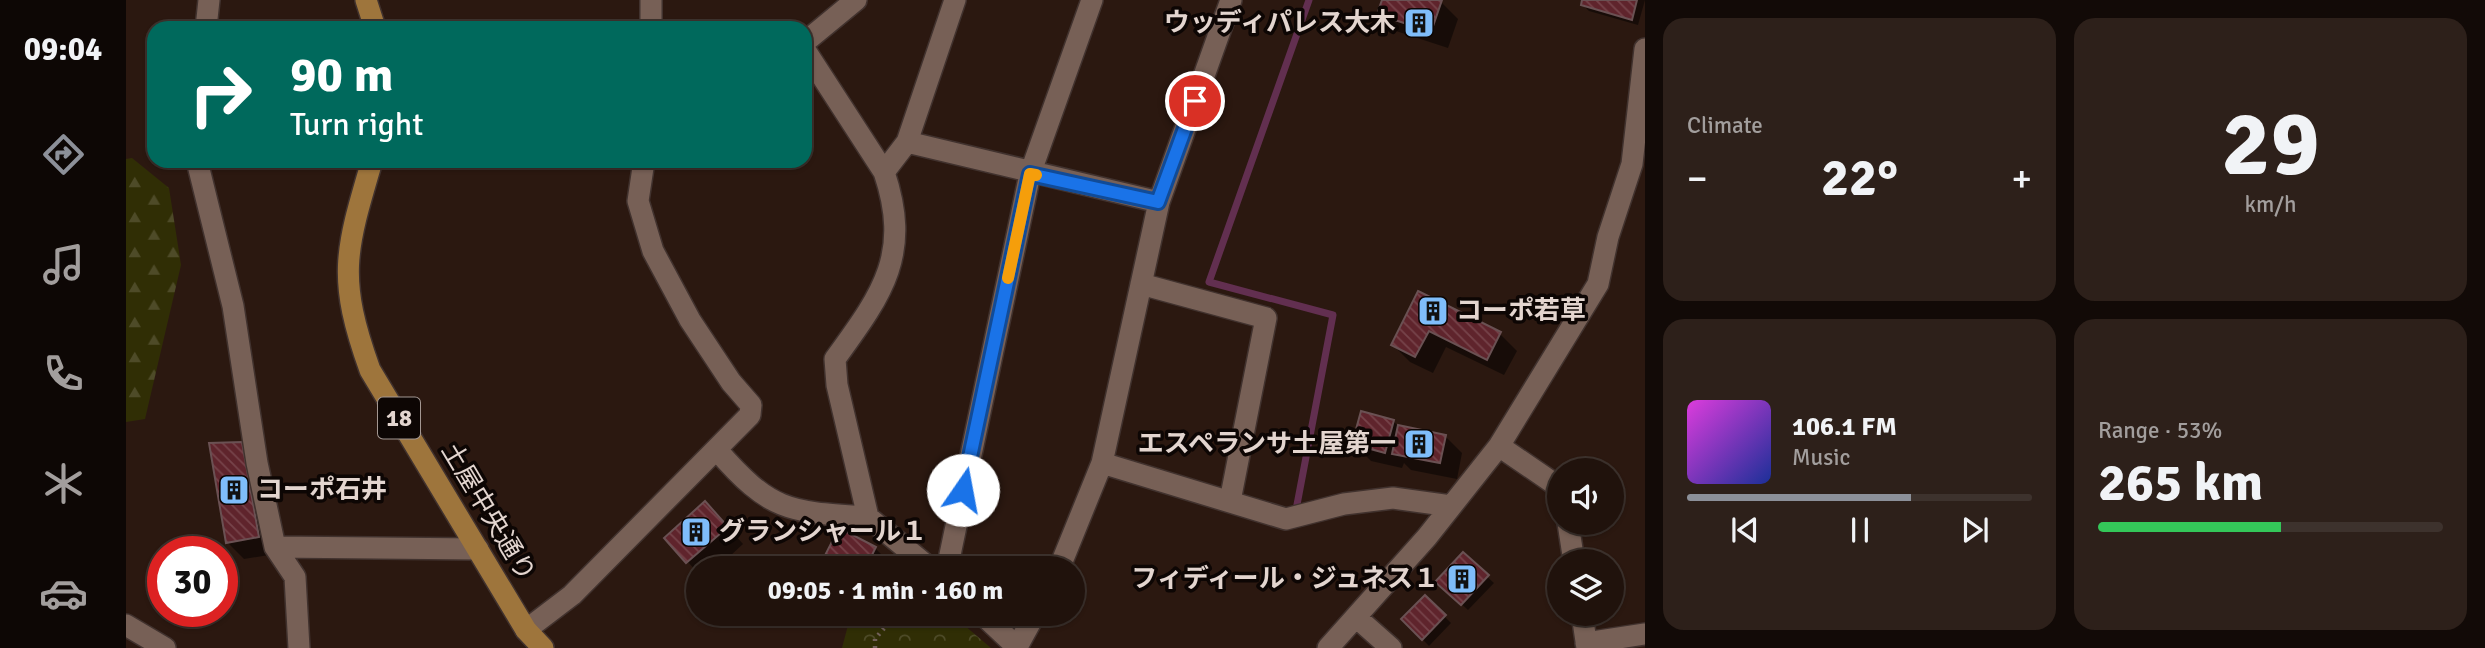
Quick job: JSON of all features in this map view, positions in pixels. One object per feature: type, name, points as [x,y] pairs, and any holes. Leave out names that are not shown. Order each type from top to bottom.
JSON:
[{"type":"main road","points":[[366,0],[373,21]]},
{"type":"main road","name":"土屋中央通り","points":[[370,168],[350,238],[346,280],[351,310],[370,370],[526,630],[543,648]]},
{"type":"street","points":[[207,21],[209,0]]},
{"type":"street","points":[[651,21],[652,0]]},
{"type":"street","points":[[812,36],[856,0]]},
{"type":"street","points":[[884,172],[907,142],[955,0]]},
{"type":"street","points":[[950,556],[1030,174],[1093,0]]},
{"type":"street","points":[[1064,556],[1102,463],[1158,202],[1231,0]]},
{"type":"street","points":[[1328,648],[1451,506],[1499,446],[1598,284],[1608,237],[1632,164],[1645,49]]},
{"type":"street","points":[[812,61],[884,172],[896,218],[894,249],[886,281],[875,304],[835,359],[837,385],[868,517]]},
{"type":"street","points":[[907,142],[1030,174],[1158,202]]},
{"type":"street","points":[[199,168],[233,306],[257,463],[275,547],[295,577],[299,648]]},
{"type":"street","points":[[526,630],[572,595],[750,415],[751,405],[731,382],[690,320],[653,251],[638,201],[643,168]]},
{"type":"street","points":[[1141,284],[1266,318],[1230,501]]},
{"type":"street","points":[[1499,446],[1547,478]]},
{"type":"street","points":[[717,450],[740,477],[770,500],[798,512],[868,517],[916,556]]},
{"type":"street","points":[[1102,463],[1286,519],[1344,505],[1393,498],[1451,506]]},
{"type":"street","points":[[275,547],[478,549]]},
{"type":"street","points":[[1356,617],[1391,648]]},
{"type":"street","points":[[126,625],[166,648]]},
{"type":"street","points":[[995,626],[1018,647],[1029,626]]},
{"type":"street","points":[[1584,626],[1587,646],[1645,634]]},
{"type":"path","points":[[875,648],[875,639],[886,626]]},
{"type":"green space","points":[[132,158],[169,188],[181,265],[145,419],[126,422],[126,159]]},
{"type":"green space","points":[[848,626],[965,626],[991,648],[842,648]]},
{"type":"building","name":"ウッディパレス大木","points":[[1382,0],[1442,0],[1431,32],[1377,14]]},
{"type":"building","points":[[1582,0],[1637,0],[1632,20],[1581,5]]},
{"type":"building","name":"コーポ若草","points":[[1418,291],[1501,332],[1487,360],[1429,331],[1415,357],[1391,345]]},
{"type":"building","points":[[1361,411],[1394,420],[1385,453],[1352,444]]},
{"type":"building","name":"エスペランサ土屋第一","points":[[1398,425],[1446,435],[1440,463],[1392,454]]},
{"type":"building","name":"コーポ石井","points":[[242,442],[259,537],[238,541],[238,536],[225,536],[209,443]]},
{"type":"building","name":"グランシャール１","points":[[705,501],[728,527],[694,556],[686,556],[686,563],[664,538]]},
{"type":"building","points":[[839,528],[876,547],[872,556],[825,556]]},
{"type":"building","name":"フィディール・ジュネス１","points":[[1463,552],[1489,575],[1461,605],[1435,582]]},
{"type":"building","points":[[1425,595],[1446,615],[1422,640],[1401,619]]},
{"type":"waterway","points":[[1296,510],[1333,315],[1209,282],[1309,0]]},
{"type":"slow traffic","points":[[1008,278],[1030,174],[1036,175]]},
{"type":"place","name":"ウッディパレス大木","points":[[1419,23]]},
{"type":"place","name":"コーポ若草","points":[[1433,311]]},
{"type":"place","name":"エスペランサ土屋第一","points":[[1419,444]]},
{"type":"place","name":"コーポ石井","points":[[234,490]]},
{"type":"place","name":"グランシャール１","points":[[696,532]]},
{"type":"place","name":"フィディール・ジュネス１","points":[[1462,579]]},
{"type":"route","points":[[963,490],[1030,174],[1158,202],[1195,101]]}]
